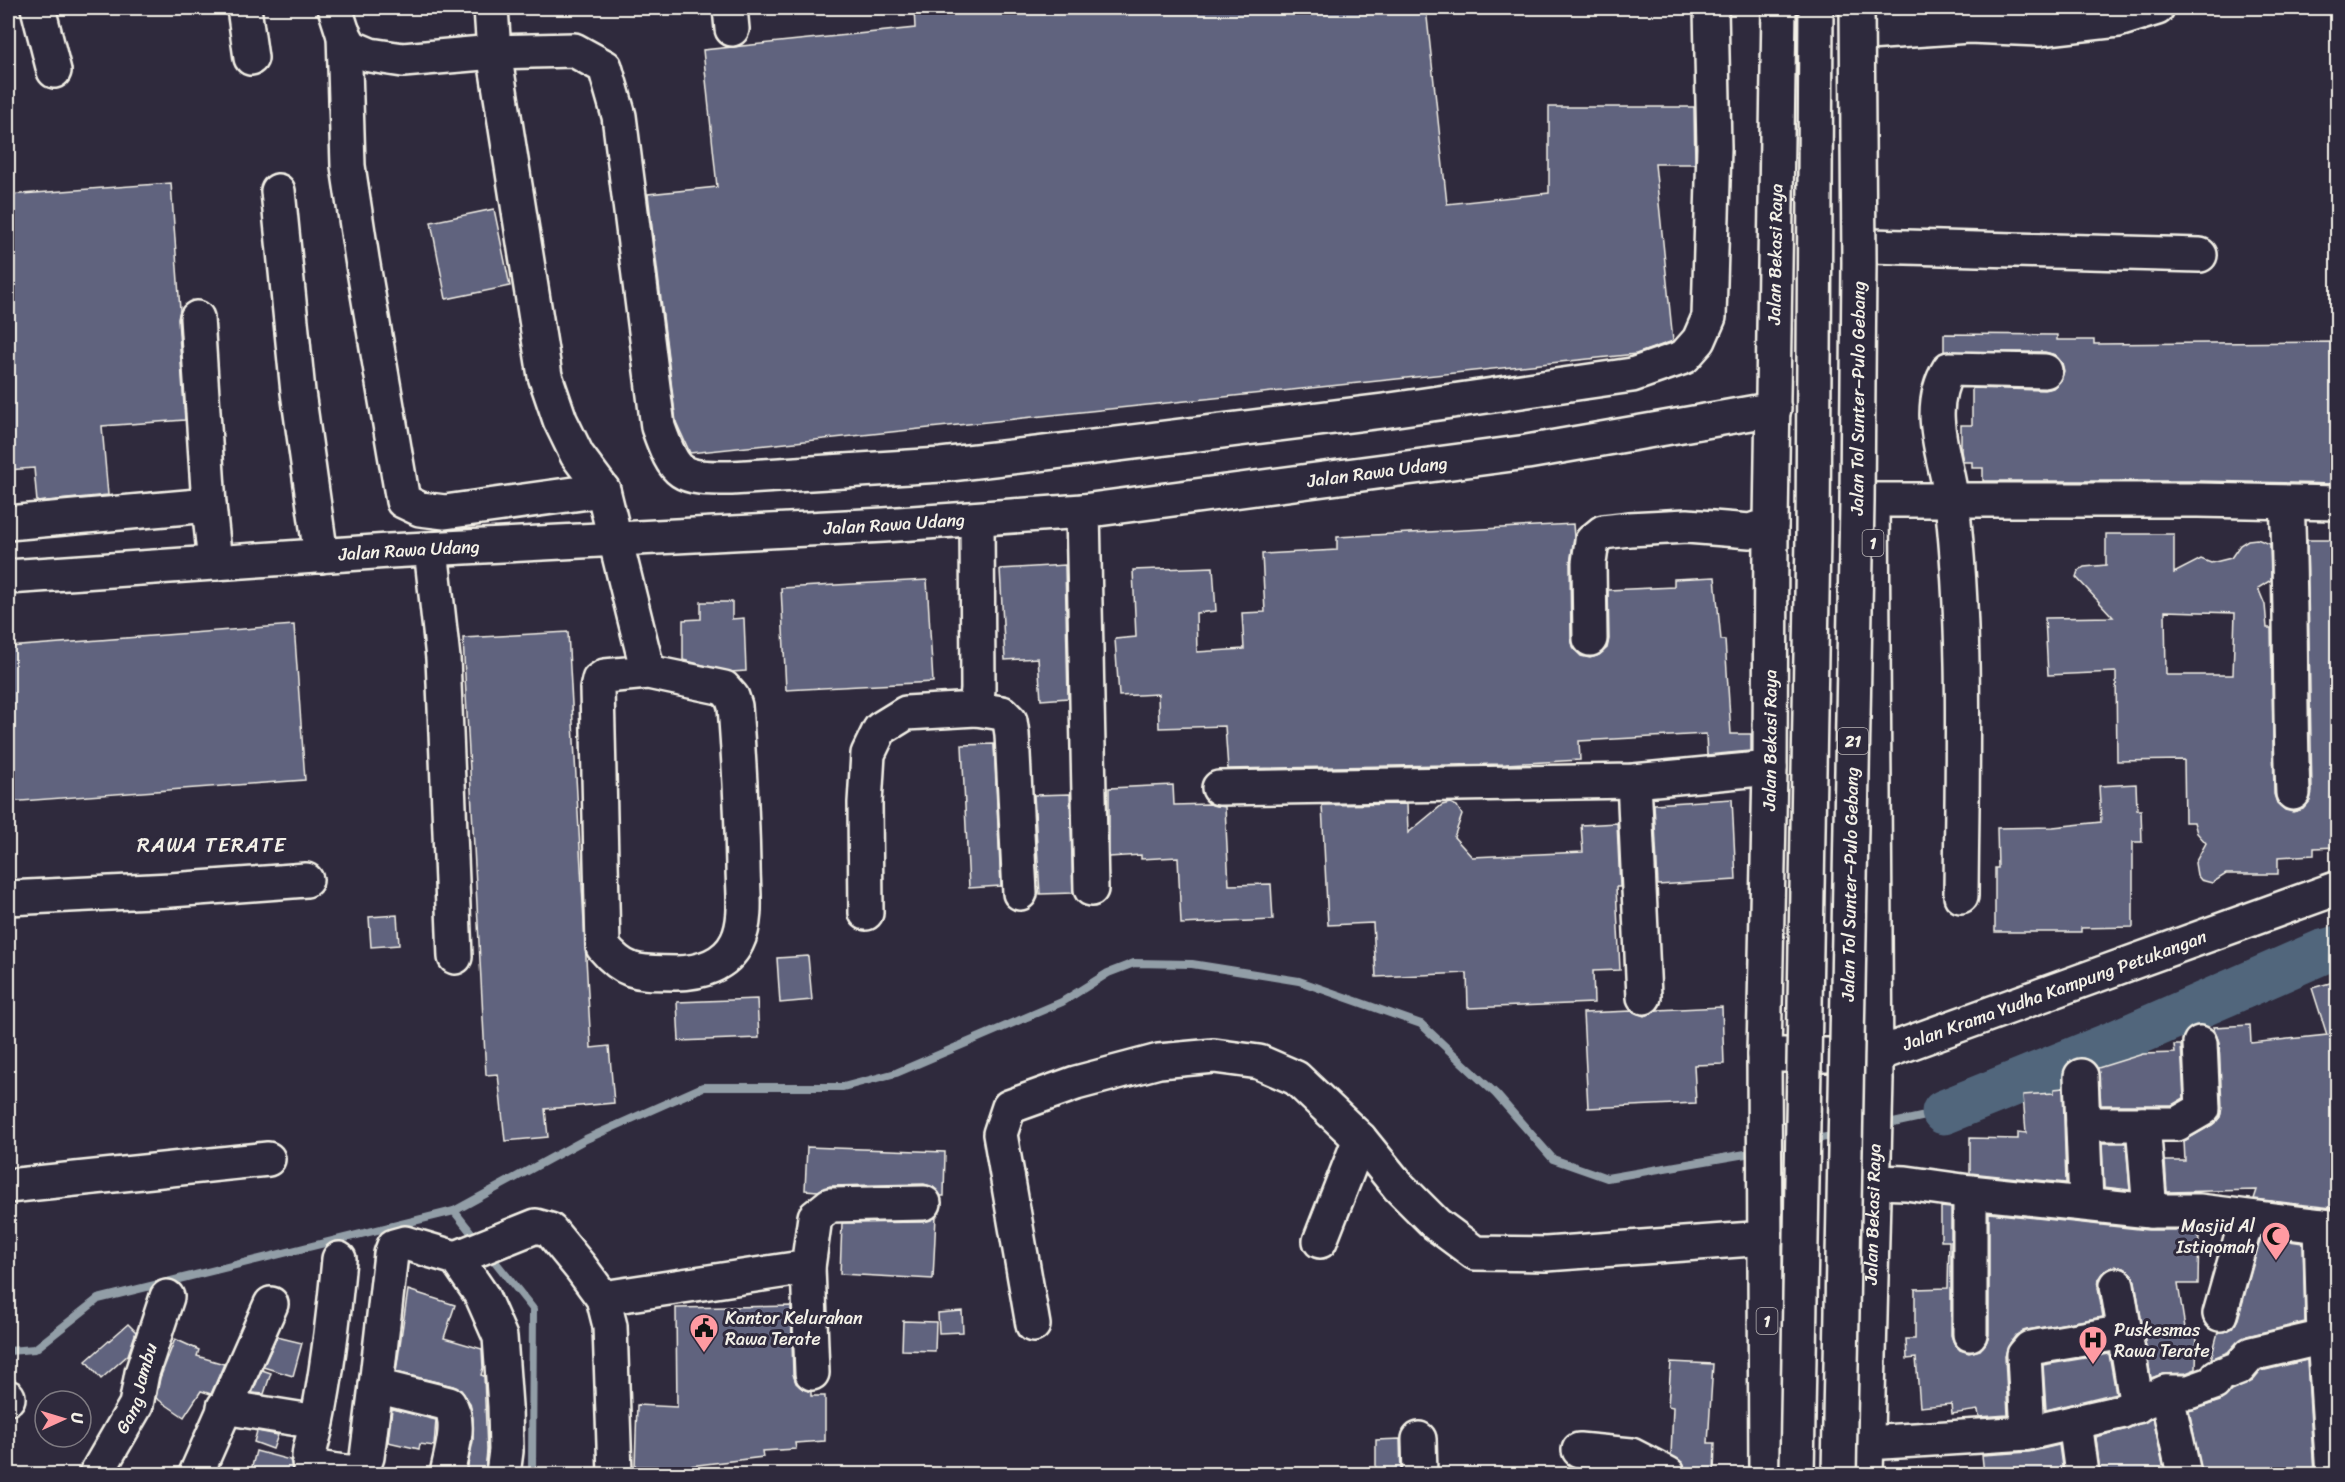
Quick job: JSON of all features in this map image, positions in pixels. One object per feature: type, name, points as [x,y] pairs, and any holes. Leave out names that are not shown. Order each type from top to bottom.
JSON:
[{"type":"main road","points":[[38,8],[54,71]]},
{"type":"main road","points":[[244,8],[252,58]]},
{"type":"main road","points":[[491,8],[495,52],[545,376],[560,420],[577,455],[603,490],[648,672]]},
{"type":"main road","points":[[340,21],[351,47],[370,55],[403,60],[495,52],[574,50],[605,67],[619,116],[658,428],[670,460],[680,471],[698,478],[731,478],[941,465],[1371,412],[1632,375],[1684,357],[1699,340],[1709,317],[1714,148],[1712,8]]},
{"type":"main road","name":"Jalan Bekasi Raya","points":[[1766,1474],[1767,1238],[1764,1066],[1779,8]]},
{"type":"main road","points":[[1797,1474],[1813,560],[1816,8]]},
{"type":"main road","points":[[1865,16],[1969,26],[2039,28],[2118,20],[2157,8]]},
{"type":"main road","name":"Jalan Bekasi Raya","points":[[1865,16],[1870,246],[1876,1067],[1866,1459]]},
{"type":"main road","name":"Jalan Tol Sunter–Pulo Gebang","points":[[1839,1474],[1865,16]]},
{"type":"main road","points":[[340,21],[348,166],[403,501],[420,509],[445,512],[603,490]]},
{"type":"main road","points":[[278,191],[298,392],[328,556]]},
{"type":"main road","points":[[1870,246],[2200,255]]},
{"type":"main road","points":[[197,318],[215,563]]},
{"type":"main road","points":[[1961,896],[1962,605],[1952,500],[1937,425],[1937,402],[1940,388],[1949,369],[2045,371]]},
{"type":"main road","name":"Jalan Rawa Udang","points":[[8,577],[389,551],[617,540],[1083,511],[1527,452],[1774,409]]},
{"type":"main road","points":[[1872,500],[2186,500],[2337,503]]},
{"type":"main road","points":[[2287,503],[2291,584],[2289,652],[2293,793]]},
{"type":"main road","points":[[8,523],[209,505]]},
{"type":"main road","points":[[1083,511],[1090,889]]},
{"type":"main road","points":[[976,709],[978,689],[977,519]]},
{"type":"main road","points":[[1590,639],[1588,563],[1592,541],[1603,532],[1687,526],[1750,531],[1772,524]]},
{"type":"main road","points":[[431,549],[443,658],[455,957]]},
{"type":"main road","points":[[648,672],[724,688],[732,697],[735,706],[742,797],[744,912],[738,941],[729,955],[714,966],[681,973],[633,972],[612,958],[603,947],[597,689],[599,680],[605,676],[648,672]]},
{"type":"main road","points":[[866,913],[865,802],[868,754],[880,729],[906,713],[976,709],[1002,713],[1010,721],[1020,893]]},
{"type":"main road","points":[[1219,788],[1634,781],[1770,768]]},
{"type":"main road","points":[[1634,781],[1644,998]]},
{"type":"main road","points":[[8,898],[171,890],[306,880]]},
{"type":"main road","name":"Jalan Krama Yudha Kampung Petukangan","points":[[1764,1066],[1876,1067],[2337,888]]},
{"type":"main road","points":[[2083,1124],[2178,1124],[2203,1109],[2200,1043]]},
{"type":"main road","points":[[1033,1324],[1000,1134],[1009,1107],[1077,1083],[1159,1061],[1214,1056],[1258,1062],[1296,1078],[1360,1138],[1398,1186],[1436,1224],[1475,1253],[1546,1254],[1767,1238]]},
{"type":"main road","points":[[2081,1076],[2086,1203]]},
{"type":"main road","points":[[2143,1124],[2150,1211]]},
{"type":"main road","points":[[1320,1241],[1360,1138]]},
{"type":"main road","points":[[8,1186],[268,1159]]},
{"type":"main road","points":[[1874,1175],[1906,1183],[1970,1192],[2150,1211],[2199,1211],[2329,1227],[2333,1474]]},
{"type":"main road","points":[[1970,1192],[1970,1334]]},
{"type":"main road","points":[[812,1373],[808,1267],[815,1217],[830,1205],[924,1203]]},
{"type":"main road","points":[[2220,1314],[2247,1218]]},
{"type":"main road","points":[[339,1259],[334,1316],[317,1422],[308,1460],[310,1467],[346,1472],[356,1472],[363,1468],[367,1457],[391,1254],[394,1246],[405,1243],[463,1255],[536,1226],[550,1230],[603,1298],[610,1326],[615,1474]]},
{"type":"main road","points":[[463,1255],[500,1337],[506,1451],[503,1474]]},
{"type":"main road","points":[[603,1298],[808,1267]]},
{"type":"main road","points":[[2118,1285],[2137,1406]]},
{"type":"main road","name":"Gang Jambu","points":[[96,1474],[136,1405],[142,1373],[167,1297]]},
{"type":"main road","points":[[196,1474],[271,1304]]},
{"type":"main road","points":[[1866,1459],[2028,1433],[2098,1418],[2137,1406],[2166,1392],[2189,1392],[2214,1383],[2218,1376],[2239,1368],[2251,1354],[2329,1326]]},
{"type":"main road","points":[[2028,1433],[2024,1355],[2030,1348],[2125,1332]]},
{"type":"main road","name":"Jalan Bekasi Raya","points":[[1850,1474],[1852,1431],[1868,1377]]},
{"type":"main road","points":[[376,1386],[449,1404],[454,1412],[455,1424],[447,1474]]},
{"type":"main road","points":[[2166,1392],[2184,1474]]},
{"type":"main road","points":[[224,1407],[317,1422]]},
{"type":"main road","points":[[2075,1422],[2082,1474]]},
{"type":"main road","points":[[1419,1439],[1420,1474]]},
{"type":"main road","points":[[1579,1450],[1631,1455],[1668,1474]]},
{"type":"building","points":[[914,8],[1041,8],[1042,14],[1108,8],[1426,8],[1447,204],[1549,193],[1549,107],[1694,107],[1695,164],[1655,164],[1673,341],[1636,354],[690,453],[676,422],[648,194],[717,187],[703,50],[915,28]]},
{"type":"building","points":[[171,183],[185,420],[102,426],[108,495],[37,502],[34,468],[8,470],[8,195]]},
{"type":"building","points":[[494,209],[510,286],[446,299],[431,222]]},
{"type":"building","points":[[1944,334],[2057,335],[2057,340],[2094,340],[2094,344],[2337,342],[2337,484],[2198,481],[1983,481],[1983,468],[1972,468],[1972,462],[1963,462],[1961,451],[1961,425],[1972,425],[1972,388],[2045,390],[2053,388],[2061,380],[2064,371],[2062,363],[2055,355],[2045,352],[1944,352]]},
{"type":"building","points":[[1573,524],[1574,537],[1570,563],[1571,639],[1574,649],[1581,656],[1590,658],[1599,655],[1607,648],[1609,639],[1608,590],[1674,587],[1674,579],[1715,577],[1721,640],[1725,640],[1731,734],[1751,734],[1751,751],[1707,755],[1706,734],[1579,741],[1580,760],[1506,764],[1228,769],[1225,726],[1159,728],[1158,694],[1119,696],[1115,639],[1136,637],[1133,570],[1213,567],[1216,611],[1196,613],[1197,652],[1244,649],[1242,613],[1265,612],[1262,554],[1337,550],[1337,537]]},
{"type":"building","points":[[2106,534],[2174,534],[2174,573],[2201,559],[2211,563],[2231,558],[2240,545],[2248,540],[2257,539],[2270,544],[2271,580],[2258,588],[2265,605],[2267,628],[2271,628],[2274,794],[2277,803],[2285,810],[2293,812],[2303,809],[2310,801],[2312,792],[2307,540],[2337,540],[2337,847],[2314,848],[2314,855],[2278,857],[2278,874],[2226,874],[2212,883],[2201,880],[2197,875],[2195,863],[2206,843],[2197,833],[2194,822],[2185,822],[2184,760],[2117,761],[2116,672],[2048,675],[2045,618],[2113,617],[2076,577],[2078,571],[2084,567],[2106,565]],"holes":[[[2165,611],[2235,613],[2233,675],[2166,675]]]},
{"type":"building","points":[[1065,565],[1068,698],[1041,700],[1038,658],[1005,660],[1000,569]]},
{"type":"building","points":[[927,580],[933,682],[786,690],[781,588]]},
{"type":"building","points":[[701,602],[732,602],[732,619],[744,618],[746,671],[731,672],[683,660],[683,620],[701,619]]},
{"type":"building","points":[[294,625],[305,780],[8,802],[8,647]]},
{"type":"building","points":[[568,632],[591,1048],[609,1046],[614,1103],[545,1109],[548,1137],[505,1141],[498,1074],[486,1075],[463,638]]},
{"type":"building","points":[[994,744],[1001,886],[969,888],[962,745]]},
{"type":"building","points":[[2136,784],[2137,810],[2141,810],[2142,842],[2133,842],[2133,927],[2081,928],[2081,932],[1995,932],[1997,828],[2053,827],[2101,822],[2099,786]]},
{"type":"building","points":[[1173,785],[1174,805],[1209,804],[1225,807],[1229,885],[1271,884],[1273,920],[1181,924],[1178,857],[1141,859],[1141,855],[1109,857],[1109,788]]},
{"type":"building","points":[[1070,794],[1073,893],[1040,894],[1034,795]]},
{"type":"building","points":[[1732,799],[1736,880],[1658,885],[1654,804]]},
{"type":"building","points":[[1450,803],[1457,806],[1462,815],[1454,837],[1472,857],[1583,852],[1581,825],[1617,823],[1620,887],[1616,887],[1620,970],[1593,971],[1594,1003],[1468,1008],[1467,973],[1376,977],[1373,923],[1328,925],[1322,805],[1407,804],[1408,833],[1442,805]]},
{"type":"building","points":[[397,915],[399,945],[371,947],[369,917]]},
{"type":"building","points":[[808,956],[812,1000],[780,1003],[777,958]]},
{"type":"building","points":[[2337,981],[2337,1183],[2332,1208],[2254,1199],[2257,1190],[2167,1192],[2165,1161],[2185,1161],[2184,1141],[2212,1125],[2220,1117],[2222,1108],[2219,1042],[2213,1027],[2250,1025],[2251,1043],[2327,1035],[2312,988]]},
{"type":"building","points":[[757,999],[759,1038],[679,1041],[677,1002]]},
{"type":"building","points":[[1722,1007],[1724,1064],[1694,1065],[1696,1103],[1588,1108],[1583,1013],[1632,1011],[1644,1016],[1657,1010]]},
{"type":"building","points":[[2174,1045],[2181,1045],[2184,1098],[2172,1105],[2101,1105],[2098,1068],[2143,1054],[2175,1053]]},
{"type":"building","points":[[2063,1088],[2066,1183],[1970,1173],[1970,1138],[2018,1139],[2018,1132],[2026,1133],[2023,1095],[2054,1093],[2054,1089]]},
{"type":"building","points":[[2102,1143],[2126,1143],[2130,1190],[2104,1187]]},
{"type":"building","points":[[807,1147],[945,1152],[944,1196],[941,1196],[933,1187],[924,1184],[830,1186],[818,1191],[805,1190]]},
{"type":"building","points":[[1941,1207],[1951,1208],[1951,1335],[1960,1350],[1969,1353],[1980,1350],[1989,1335],[1989,1213],[2148,1230],[2199,1230],[2198,1284],[2178,1284],[2186,1334],[2197,1331],[2196,1369],[2186,1373],[2163,1374],[2151,1378],[2135,1281],[2131,1273],[2115,1266],[2105,1271],[2099,1279],[2098,1288],[2103,1317],[2027,1330],[2016,1335],[2010,1343],[2005,1356],[2008,1415],[1979,1417],[1978,1410],[1952,1414],[1951,1404],[1920,1407],[1916,1358],[1907,1359],[1906,1339],[1915,1339],[1915,1289],[1948,1288],[1949,1241],[1941,1241]]},
{"type":"building","points":[[936,1216],[933,1279],[840,1274],[842,1223],[924,1222]]},
{"type":"building","points":[[2261,1237],[2303,1243],[2305,1322],[2247,1336],[2237,1342],[2228,1352],[2211,1359],[2218,1332],[2225,1332],[2233,1328],[2238,1319]]},
{"type":"building","points":[[408,1290],[455,1305],[444,1338],[482,1349],[481,1375],[484,1376],[487,1450],[485,1474],[466,1474],[473,1441],[473,1419],[470,1403],[461,1390],[396,1372]]},
{"type":"building","points":[[791,1306],[793,1374],[796,1383],[811,1392],[811,1396],[825,1396],[825,1441],[795,1443],[796,1449],[762,1451],[763,1457],[681,1467],[635,1466],[637,1405],[677,1407],[676,1308]]},
{"type":"building","points":[[962,1311],[963,1332],[939,1333],[938,1313]]},
{"type":"building","points":[[903,1321],[936,1322],[935,1351],[902,1350]]},
{"type":"building","points":[[128,1324],[136,1332],[128,1355],[101,1379],[86,1361]]},
{"type":"building","points":[[277,1337],[302,1343],[293,1376],[263,1367]]},
{"type":"building","points":[[175,1339],[199,1350],[197,1356],[224,1364],[211,1394],[201,1391],[184,1417],[156,1398],[160,1378]]},
{"type":"building","name":"Puskesmas Rawa Terate","points":[[2109,1354],[2116,1393],[2046,1410],[2043,1365]]},
{"type":"building","points":[[2307,1360],[2314,1474],[2202,1474],[2189,1411],[2220,1401],[2231,1391],[2253,1381],[2261,1371]]},
{"type":"building","points":[[1671,1362],[1713,1364],[1708,1443],[1715,1443],[1714,1474],[1686,1474],[1683,1463],[1671,1455],[1673,1407],[1668,1406]]},
{"type":"building","points":[[262,1370],[271,1373],[264,1394],[252,1393]]},
{"type":"building","points":[[392,1409],[436,1420],[434,1446],[420,1444],[419,1449],[388,1442]]},
{"type":"building","points":[[2153,1418],[2165,1474],[2100,1474],[2096,1437],[2127,1429]]},
{"type":"building","points":[[257,1431],[278,1435],[273,1449],[254,1442]]},
{"type":"building","points":[[1400,1439],[1401,1474],[1376,1474],[1376,1440]]},
{"type":"building","points":[[2059,1445],[2063,1474],[1984,1474],[1982,1455],[2029,1452]]},
{"type":"building","points":[[256,1451],[290,1460],[294,1474],[250,1474]]},
{"type":"waterway","points":[[1944,1112],[2112,1044],[2322,952],[2338,948]]},
{"type":"waterway","points":[[454,1211],[586,1139],[703,1087],[843,1087],[896,1073],[1062,1002],[1108,973],[1134,963],[1192,964],[1299,981],[1421,1024],[1496,1094],[1553,1159],[1607,1178],[1757,1152]]},
{"type":"waterway","points":[[1884,1125],[1944,1112]]},
{"type":"waterway","points":[[1810,1140],[1837,1135]]},
{"type":"waterway","points":[[8,1351],[35,1349],[98,1299],[454,1211],[477,1240]]},
{"type":"waterway","points":[[489,1254],[533,1309],[532,1474]]},
{"type":"place","name":"Masjid Al Istiqomah","points":[[2276,1262]]},
{"type":"place","name":"Kantor Kelurahan Rawa Terate","points":[[704,1354]]},
{"type":"place","name":"Puskesmas Rawa Terate","points":[[2093,1366]]},
{"type":"district","name":"RAWA TERATE","points":[[212,845]]}]
